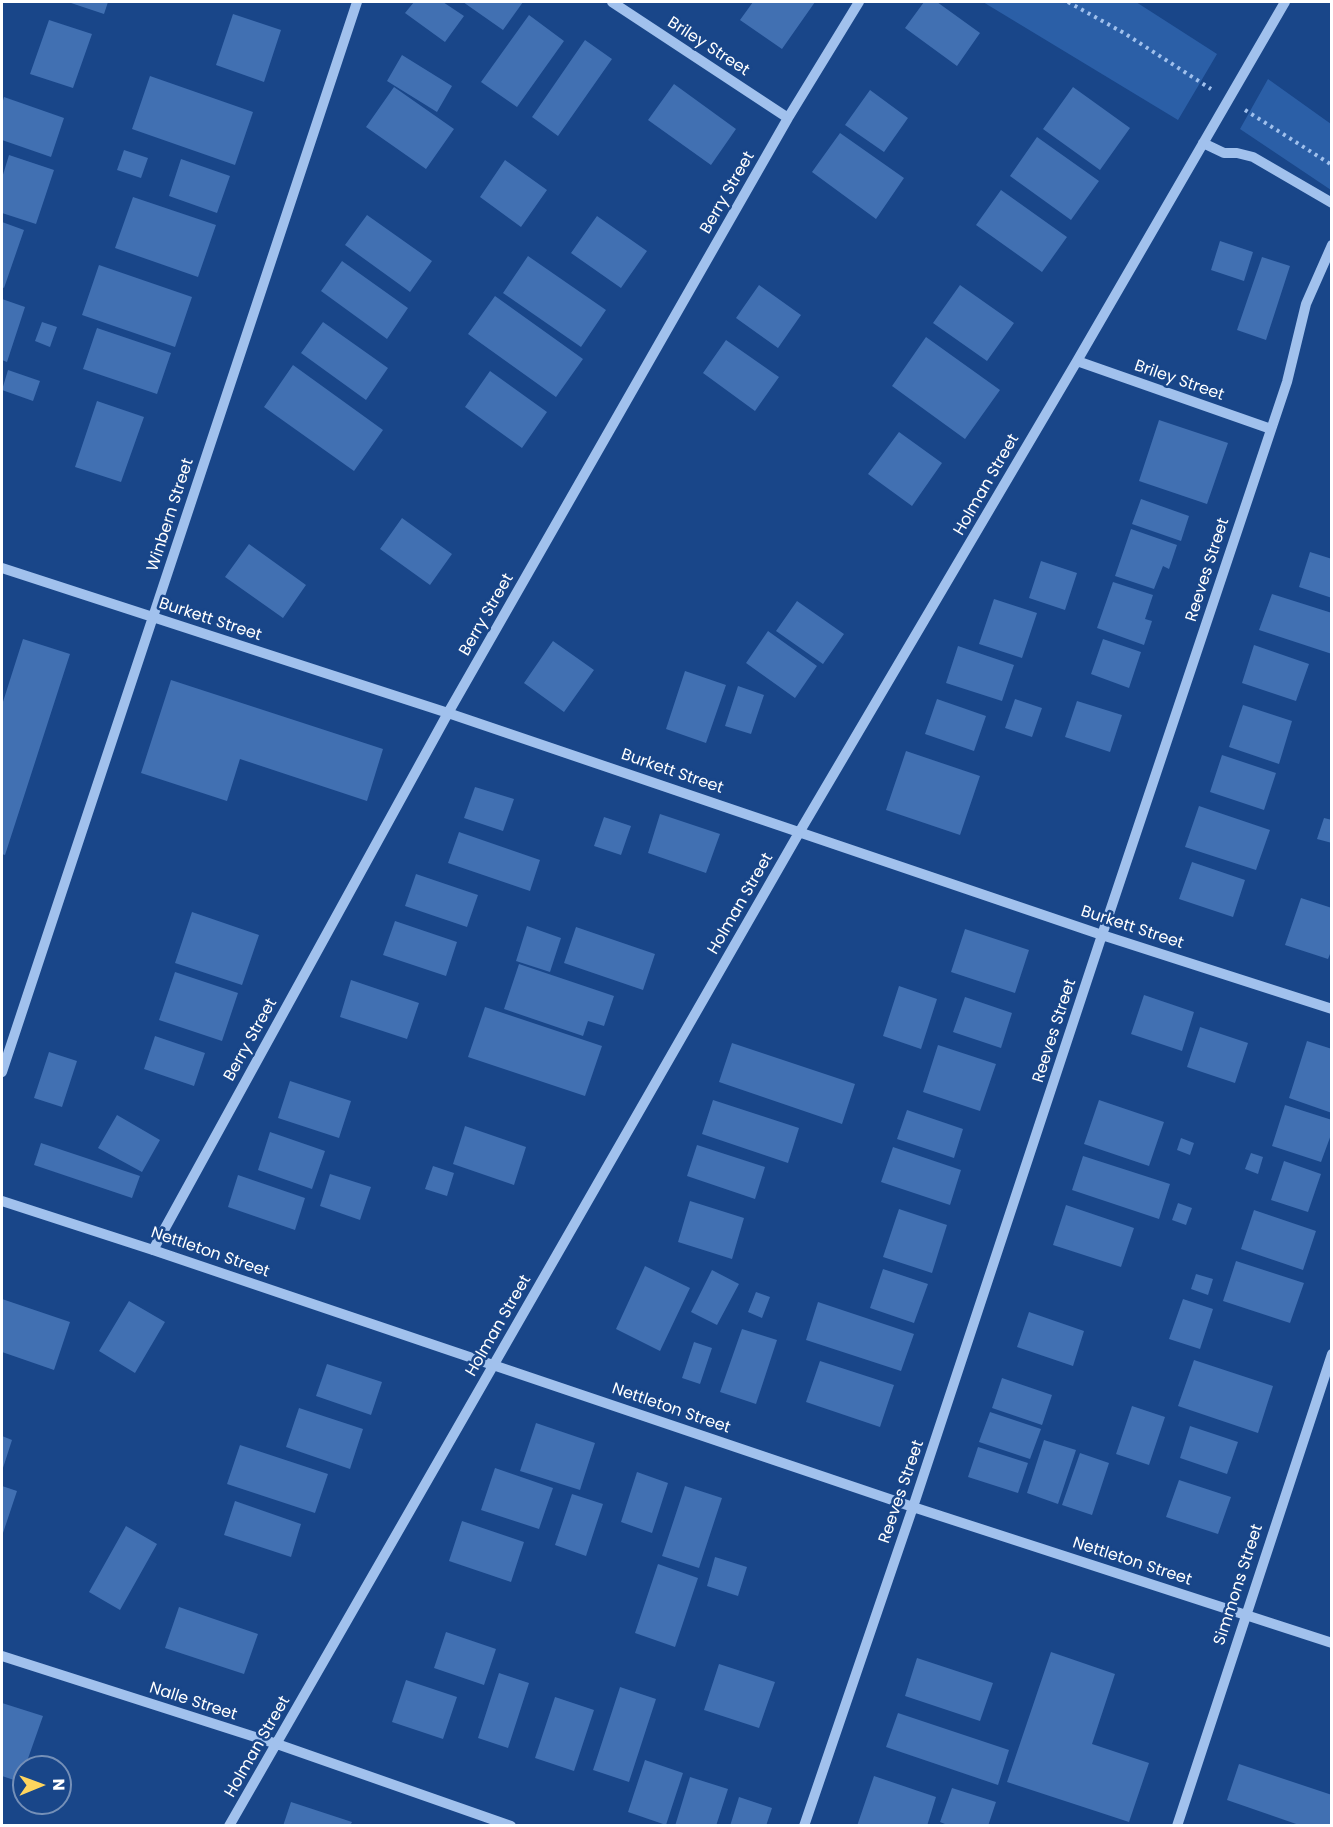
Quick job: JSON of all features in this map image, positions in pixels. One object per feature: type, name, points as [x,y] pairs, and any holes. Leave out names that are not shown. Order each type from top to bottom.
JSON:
[{"type":"street","name":"Winbern Street","points":[[2,1072],[357,2]]},
{"type":"street","name":"Briley Street","points":[[612,2],[788,118]]},
{"type":"street","name":"Berry Street","points":[[153,1250],[448,713],[788,118],[859,2]]},
{"type":"street","name":"Holman Street","points":[[229,1826],[800,831],[1286,2]]},
{"type":"street","points":[[1203,143],[1224,153],[1253,157],[1332,203]]},
{"type":"street","name":"Reeves Street","points":[[804,1826],[914,1507],[1287,382],[1306,304],[1332,245]]},
{"type":"street","name":"Briley Street","points":[[1077,361],[1271,429]]},
{"type":"street","name":"Burkett Street","points":[[2,568],[448,713],[1102,935],[1332,1008]]},
{"type":"street","name":"Nettleton Street","points":[[2,1201],[914,1507],[1332,1643]]},
{"type":"street","name":"Simmons Street","points":[[1177,1826],[1332,1354]]},
{"type":"street","name":"Nalle Street","points":[[2,1656],[277,1744],[511,1826]]},
{"type":"path","points":[[1068,2],[1124,33],[1198,80]]},
{"type":"path","points":[[1250,113],[1332,165]]},
{"type":"shaded area","points":[[983,2],[1136,2],[1217,54],[1178,120]]},
{"type":"shaded area","points":[[1268,79],[1331,124],[1331,190],[1240,129]]},
{"type":"building","points":[[68,2],[108,2],[104,14]]},
{"type":"building","points":[[414,2],[443,2],[464,16],[445,42],[405,13]]},
{"type":"building","points":[[463,2],[523,2],[503,30]]},
{"type":"building","points":[[753,2],[815,2],[782,49],[740,20]]},
{"type":"building","points":[[924,2],[937,2],[980,33],[957,66],[905,28]]},
{"type":"building","points":[[233,14],[281,30],[264,82],[216,65]]},
{"type":"building","points":[[529,15],[564,41],[517,107],[481,82]]},
{"type":"building","points":[[49,20],[92,34],[73,88],[30,74]]},
{"type":"building","points":[[585,40],[612,59],[558,136],[532,117]]},
{"type":"building","points":[[402,55],[452,86],[437,112],[387,81]]},
{"type":"building","points":[[150,76],[253,112],[235,165],[132,129]]},
{"type":"building","points":[[674,84],[736,129],[711,165],[648,120]]},
{"type":"building","points":[[394,87],[454,129],[426,169],[366,127]]},
{"type":"building","points":[[1073,87],[1130,128],[1100,170],[1043,129]]},
{"type":"building","points":[[870,90],[908,118],[884,152],[845,125]]},
{"type":"building","points":[[4,97],[64,118],[51,157],[2,140]]},
{"type":"building","points":[[840,133],[904,178],[876,219],[812,172]]},
{"type":"building","points":[[1037,137],[1099,181],[1071,220],[1010,176]]},
{"type":"building","points":[[124,150],[148,158],[141,178],[117,170]]},
{"type":"building","points":[[9,155],[54,170],[36,224],[2,213],[2,178]]},
{"type":"building","points":[[181,159],[230,176],[217,213],[169,196]]},
{"type":"building","points":[[505,160],[547,190],[521,227],[480,197]]},
{"type":"building","points":[[1001,190],[1067,237],[1042,272],[976,225]]},
{"type":"building","points":[[133,197],[216,225],[198,277],[115,248]]},
{"type":"building","points":[[367,215],[432,261],[410,292],[345,245]]},
{"type":"building","points":[[597,216],[647,251],[621,288],[571,253]]},
{"type":"building","points":[[2,222],[24,230],[4,288],[2,287]]},
{"type":"building","points":[[1220,241],[1253,252],[1244,281],[1211,270]]},
{"type":"building","points":[[528,256],[606,310],[581,347],[503,293]]},
{"type":"building","points":[[1262,257],[1290,266],[1266,340],[1237,330]]},
{"type":"building","points":[[342,261],[408,308],[387,339],[321,291]]},
{"type":"building","points":[[99,265],[192,297],[175,347],[82,315]]},
{"type":"building","points":[[759,285],[801,315],[778,348],[736,318]]},
{"type":"building","points":[[960,285],[1014,323],[987,361],[933,323]]},
{"type":"building","points":[[495,296],[583,359],[556,397],[468,334]]},
{"type":"building","points":[[2,299],[25,307],[7,362],[2,360]]},
{"type":"building","points":[[42,322],[57,327],[50,347],[35,341]]},
{"type":"building","points":[[323,322],[388,368],[366,400],[301,353]]},
{"type":"building","points":[[97,328],[171,353],[157,394],[83,369]]},
{"type":"building","points":[[926,337],[1000,390],[965,439],[892,386]]},
{"type":"building","points":[[726,340],[779,377],[755,411],[703,373]]},
{"type":"building","points":[[293,365],[383,430],[354,471],[264,407]]},
{"type":"building","points":[[8,370],[40,381],[33,401],[2,390]]},
{"type":"building","points":[[490,371],[547,412],[522,448],[465,407]]},
{"type":"building","points":[[97,401],[144,417],[121,482],[75,467]]},
{"type":"building","points":[[1159,420],[1228,443],[1207,504],[1139,481]]},
{"type":"building","points":[[899,432],[942,463],[912,506],[868,474]]},
{"type":"building","points":[[1141,499],[1189,516],[1181,541],[1132,524]]},
{"type":"building","points":[[402,518],[452,554],[430,585],[380,549]]},
{"type":"building","points":[[1131,529],[1177,545],[1169,569],[1163,566],[1154,589],[1115,576]]},
{"type":"building","points":[[249,544],[306,585],[283,618],[225,577]]},
{"type":"building","points":[[1310,552],[1332,559],[1332,598],[1299,587]]},
{"type":"building","points":[[1041,561],[1077,573],[1065,610],[1029,598]]},
{"type":"building","points":[[1113,582],[1153,595],[1145,619],[1152,621],[1144,645],[1097,628]]},
{"type":"building","points":[[1272,594],[1332,613],[1332,654],[1259,630]]},
{"type":"building","points":[[994,599],[1037,613],[1022,658],[979,644]]},
{"type":"building","points":[[797,601],[844,634],[823,664],[776,631]]},
{"type":"building","points":[[768,631],[817,666],[795,698],[746,663]]},
{"type":"building","points":[[23,639],[70,654],[5,855],[2,854],[2,705]]},
{"type":"building","points":[[1103,639],[1141,652],[1129,688],[1091,674]]},
{"type":"building","points":[[553,641],[594,670],[564,712],[524,683]]},
{"type":"building","points":[[1254,645],[1309,664],[1296,701],[1242,683]]},
{"type":"building","points":[[958,646],[1014,665],[1002,701],[946,683]]},
{"type":"building","points":[[685,671],[726,685],[706,743],[666,729]]},
{"type":"building","points":[[171,680],[383,749],[367,801],[240,759],[227,801],[141,773]]},
{"type":"building","points":[[738,686],[764,695],[751,734],[725,726]]},
{"type":"building","points":[[937,699],[986,716],[974,751],[925,734]]},
{"type":"building","points":[[1015,699],[1042,708],[1032,737],[1005,728]]},
{"type":"building","points":[[1077,701],[1122,715],[1110,752],[1065,737]]},
{"type":"building","points":[[1243,705],[1292,721],[1279,764],[1229,747]]},
{"type":"building","points":[[906,751],[980,776],[960,835],[886,810]]},
{"type":"building","points":[[1222,755],[1276,773],[1264,810],[1210,792]]},
{"type":"building","points":[[475,787],[514,799],[503,831],[464,818]]},
{"type":"building","points":[[1199,806],[1270,830],[1256,870],[1185,847]]},
{"type":"building","points":[[660,814],[720,834],[706,873],[648,853]]},
{"type":"building","points":[[604,817],[631,826],[621,855],[594,846]]},
{"type":"building","points":[[1324,818],[1332,820],[1332,843],[1317,839]]},
{"type":"building","points":[[459,832],[540,860],[530,891],[448,863]]},
{"type":"building","points":[[1192,862],[1245,880],[1233,917],[1179,899]]},
{"type":"building","points":[[416,874],[478,895],[467,927],[405,906]]},
{"type":"building","points":[[1301,898],[1332,908],[1332,949],[1328,959],[1285,945]]},
{"type":"building","points":[[192,912],[259,935],[242,985],[175,963]]},
{"type":"building","points":[[395,921],[457,942],[446,976],[383,955]]},
{"type":"building","points":[[527,926],[561,938],[550,972],[516,961]]},
{"type":"building","points":[[576,927],[655,954],[643,990],[564,963]]},
{"type":"building","points":[[965,929],[1029,950],[1015,993],[951,972]]},
{"type":"building","points":[[519,964],[614,996],[604,1026],[588,1021],[583,1036],[504,1009]]},
{"type":"building","points":[[175,972],[238,993],[222,1041],[159,1020]]},
{"type":"building","points":[[351,980],[419,1003],[407,1039],[340,1017]]},
{"type":"building","points":[[899,986],[937,999],[921,1049],[883,1036]]},
{"type":"building","points":[[1144,995],[1194,1012],[1182,1051],[1131,1034]]},
{"type":"building","points":[[965,997],[1012,1013],[1001,1048],[953,1032]]},
{"type":"building","points":[[485,1007],[602,1046],[585,1096],[468,1057]]},
{"type":"building","points":[[1200,1027],[1248,1043],[1235,1083],[1187,1067]]},
{"type":"building","points":[[155,1036],[205,1053],[194,1086],[144,1069]]},
{"type":"building","points":[[1307,1041],[1332,1049],[1332,1113],[1289,1098]]},
{"type":"building","points":[[732,1043],[855,1084],[842,1124],[719,1082]]},
{"type":"building","points":[[938,1045],[996,1064],[980,1111],[923,1092]]},
{"type":"building","points":[[49,1052],[77,1061],[62,1107],[34,1098]]},
{"type":"building","points":[[290,1081],[351,1101],[339,1138],[278,1118]]},
{"type":"building","points":[[713,1100],[799,1128],[788,1163],[702,1134]]},
{"type":"building","points":[[1099,1100],[1164,1122],[1149,1166],[1084,1144]]},
{"type":"building","points":[[1285,1105],[1332,1120],[1332,1132],[1321,1162],[1272,1146]]},
{"type":"building","points":[[907,1110],[963,1129],[954,1158],[897,1139]]},
{"type":"building","points":[[117,1115],[160,1140],[142,1172],[98,1148]]},
{"type":"building","points":[[465,1126],[526,1147],[514,1185],[453,1164]]},
{"type":"building","points":[[270,1132],[325,1151],[312,1189],[258,1170]]},
{"type":"building","points":[[1181,1138],[1194,1143],[1190,1155],[1177,1150]]},
{"type":"building","points":[[41,1143],[140,1176],[132,1198],[34,1165]]},
{"type":"building","points":[[697,1145],[765,1167],[755,1199],[687,1176]]},
{"type":"building","points":[[893,1147],[961,1170],[950,1205],[881,1182]]},
{"type":"building","points":[[1251,1153],[1263,1157],[1258,1174],[1245,1169]]},
{"type":"building","points":[[1083,1156],[1170,1184],[1159,1219],[1072,1190]]},
{"type":"building","points":[[1284,1161],[1321,1174],[1308,1212],[1271,1200]]},
{"type":"building","points":[[433,1166],[454,1173],[447,1196],[425,1189]]},
{"type":"building","points":[[330,1174],[371,1187],[360,1220],[320,1206]]},
{"type":"building","points":[[238,1175],[305,1198],[295,1230],[228,1207]]},
{"type":"building","points":[[690,1201],[744,1218],[732,1259],[678,1242]]},
{"type":"building","points":[[1178,1203],[1192,1208],[1186,1225],[1172,1220]]},
{"type":"building","points":[[1066,1205],[1134,1228],[1121,1267],[1053,1245]]},
{"type":"building","points":[[899,1209],[947,1225],[932,1273],[883,1257]]},
{"type":"building","points":[[1254,1210],[1316,1231],[1303,1270],[1241,1249]]},
{"type":"building","points":[[1236,1261],[1304,1283],[1290,1323],[1223,1301]]},
{"type":"building","points":[[645,1266],[690,1288],[660,1351],[616,1329]]},
{"type":"building","points":[[883,1269],[928,1284],[914,1323],[870,1308]]},
{"type":"building","points":[[712,1270],[739,1284],[717,1325],[691,1312]]},
{"type":"building","points":[[1196,1274],[1213,1279],[1208,1295],[1191,1289]]},
{"type":"building","points":[[756,1292],[770,1297],[762,1318],[748,1312]]},
{"type":"building","points":[[2,1299],[70,1322],[54,1370],[2,1352]]},
{"type":"building","points":[[1183,1299],[1213,1309],[1200,1349],[1169,1339]]},
{"type":"building","points":[[129,1301],[165,1322],[135,1373],[99,1351]]},
{"type":"building","points":[[818,1302],[914,1334],[901,1371],[806,1340]]},
{"type":"building","points":[[1029,1312],[1084,1331],[1073,1366],[1017,1347]]},
{"type":"building","points":[[742,1329],[777,1340],[756,1404],[720,1392]]},
{"type":"building","points":[[694,1342],[712,1348],[700,1384],[682,1378]]},
{"type":"building","points":[[1194,1360],[1273,1386],[1258,1433],[1178,1406]]},
{"type":"building","points":[[820,1361],[894,1385],[880,1427],[806,1402]]},
{"type":"building","points":[[327,1364],[382,1382],[371,1415],[316,1396]]},
{"type":"building","points":[[1002,1378],[1052,1395],[1042,1425],[992,1408]]},
{"type":"building","points":[[1132,1406],[1165,1417],[1149,1465],[1116,1454]]},
{"type":"building","points":[[299,1408],[363,1429],[350,1469],[286,1447]]},
{"type":"building","points":[[990,1412],[1041,1429],[1030,1459],[979,1442]]},
{"type":"building","points":[[536,1423],[595,1443],[580,1490],[520,1471]]},
{"type":"building","points":[[1190,1426],[1238,1442],[1227,1474],[1180,1458]]},
{"type":"building","points":[[2,1436],[12,1440],[2,1471]]},
{"type":"building","points":[[1044,1440],[1076,1450],[1058,1504],[1027,1493]]},
{"type":"building","points":[[240,1445],[328,1474],[315,1513],[227,1484]]},
{"type":"building","points":[[978,1447],[1028,1463],[1018,1493],[968,1477]]},
{"type":"building","points":[[1080,1453],[1109,1463],[1092,1515],[1062,1505]]},
{"type":"building","points":[[495,1468],[553,1488],[539,1529],[481,1510]]},
{"type":"building","points":[[637,1472],[668,1483],[652,1533],[621,1522]]},
{"type":"building","points":[[1179,1480],[1231,1497],[1218,1534],[1166,1517]]},
{"type":"building","points":[[2,1486],[17,1491],[2,1536]]},
{"type":"building","points":[[685,1486],[722,1498],[699,1568],[662,1556]]},
{"type":"building","points":[[572,1494],[603,1504],[586,1556],[555,1545]]},
{"type":"building","points":[[235,1501],[301,1524],[291,1557],[224,1535]]},
{"type":"building","points":[[462,1521],[524,1542],[511,1582],[449,1561]]},
{"type":"building","points":[[126,1526],[157,1544],[120,1610],[89,1592]]},
{"type":"building","points":[[715,1557],[747,1567],[738,1596],[707,1586]]},
{"type":"building","points":[[658,1564],[698,1578],[675,1647],[635,1633]]},
{"type":"building","points":[[179,1607],[258,1634],[244,1674],[165,1648]]},
{"type":"building","points":[[446,1632],[496,1649],[484,1685],[434,1668]]},
{"type":"building","points":[[1051,1652],[1115,1674],[1092,1744],[1149,1763],[1129,1822],[1007,1782]]},
{"type":"building","points":[[917,1658],[993,1683],[980,1721],[905,1696]]},
{"type":"building","points":[[719,1664],[775,1682],[759,1728],[704,1710]]},
{"type":"building","points":[[499,1673],[529,1683],[508,1748],[478,1738]]},
{"type":"building","points":[[406,1680],[457,1697],[443,1739],[392,1722]]},
{"type":"building","points":[[620,1687],[656,1699],[629,1782],[593,1770]]},
{"type":"building","points":[[555,1697],[594,1710],[574,1771],[535,1758]]},
{"type":"building","points":[[2,1703],[43,1716],[29,1755],[12,1755],[12,1779],[2,1776]]},
{"type":"building","points":[[898,1713],[1009,1750],[998,1785],[886,1747]]},
{"type":"building","points":[[645,1760],[683,1773],[666,1825],[628,1812]]},
{"type":"building","points":[[1239,1764],[1332,1795],[1332,1826],[1302,1826],[1227,1800]]},
{"type":"building","points":[[874,1776],[936,1797],[927,1826],[857,1826]]},
{"type":"building","points":[[690,1777],[728,1789],[716,1826],[675,1826]]},
{"type":"building","points":[[952,1788],[996,1802],[988,1826],[950,1826],[940,1822]]},
{"type":"building","points":[[739,1797],[772,1808],[766,1826],[730,1826]]},
{"type":"building","points":[[291,1802],[352,1822],[350,1826],[283,1826]]}]
